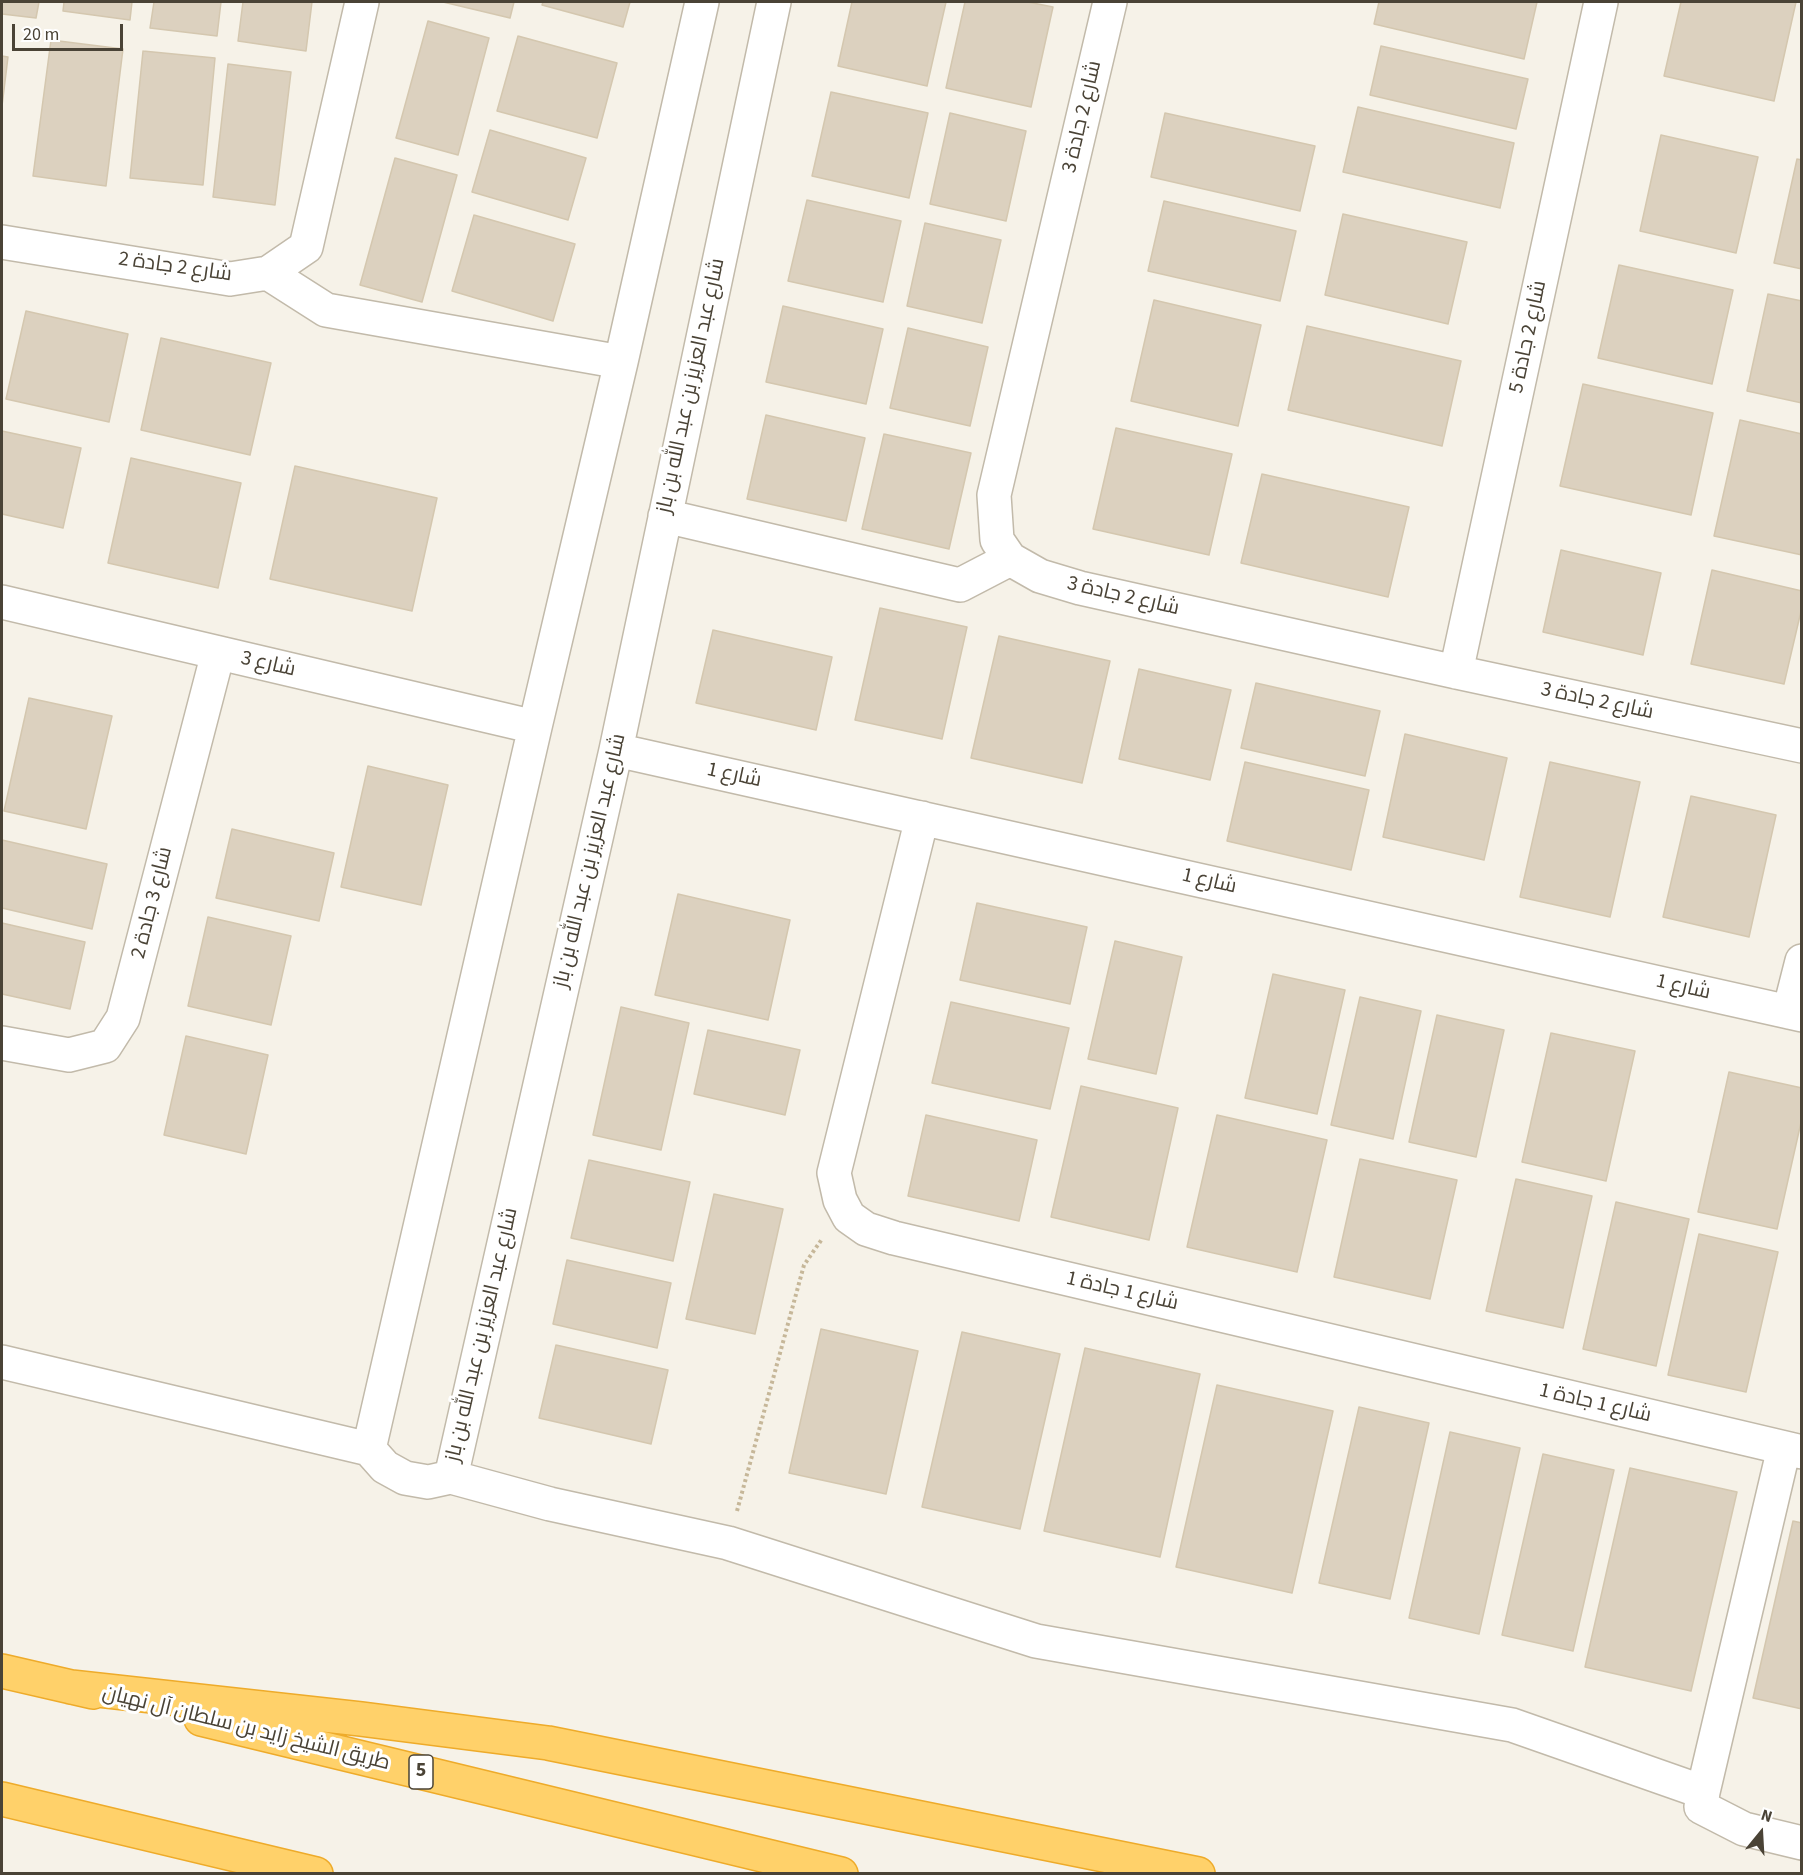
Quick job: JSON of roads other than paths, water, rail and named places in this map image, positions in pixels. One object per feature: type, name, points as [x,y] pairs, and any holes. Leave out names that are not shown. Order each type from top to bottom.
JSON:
[{"type":"highway","name":"طريق الشيخ زايد بن سلطان آل نهيان","points":[[2,1671],[841,1874]]},
{"type":"highway","points":[[71,1687],[361,1719],[548,1743],[1198,1874]]},
{"type":"highway","points":[[2,1799],[316,1874]]},
{"type":"street","name":"شارع 2 جادة 2","points":[[2,242],[230,279],[268,273],[306,247],[362,2]]},
{"type":"street","points":[[2,1362],[369,1449],[621,362],[702,2]]},
{"type":"street","name":"شارع عبد العزيز بن عبد الله بن باز","points":[[369,1449],[385,1467],[405,1478],[428,1482],[451,1477],[616,750],[774,2]]},
{"type":"street","name":"شارع 2 جادة 3","points":[[1110,2],[994,495],[997,540],[1010,559],[1040,576],[1080,588],[1802,746]]},
{"type":"street","name":"شارع 2 جادة 5","points":[[1456,672],[1601,2]]},
{"type":"street","points":[[268,273],[326,310],[621,362]]},
{"type":"street","points":[[665,516],[960,585],[1010,559]]},
{"type":"street","name":"شارع 3","points":[[2,602],[535,727]]},
{"type":"street","name":"شارع 3 جادة 2","points":[[2,1043],[69,1055],[105,1046],[123,1018],[218,653]]},
{"type":"street","name":"شارع 1","points":[[616,750],[1795,1013]]},
{"type":"street","name":"شارع 1 جادة 1","points":[[921,818],[834,1173],[840,1200],[849,1217],[866,1229],[894,1238],[1793,1450]]},
{"type":"street","points":[[1795,1013],[1802,961]]},
{"type":"street","points":[[1793,1450],[1703,1792],[1701,1807],[1744,1829],[1802,1843]]},
{"type":"street","points":[[451,1477],[550,1504],[728,1543],[1036,1641],[1512,1725],[1703,1792]]}]
